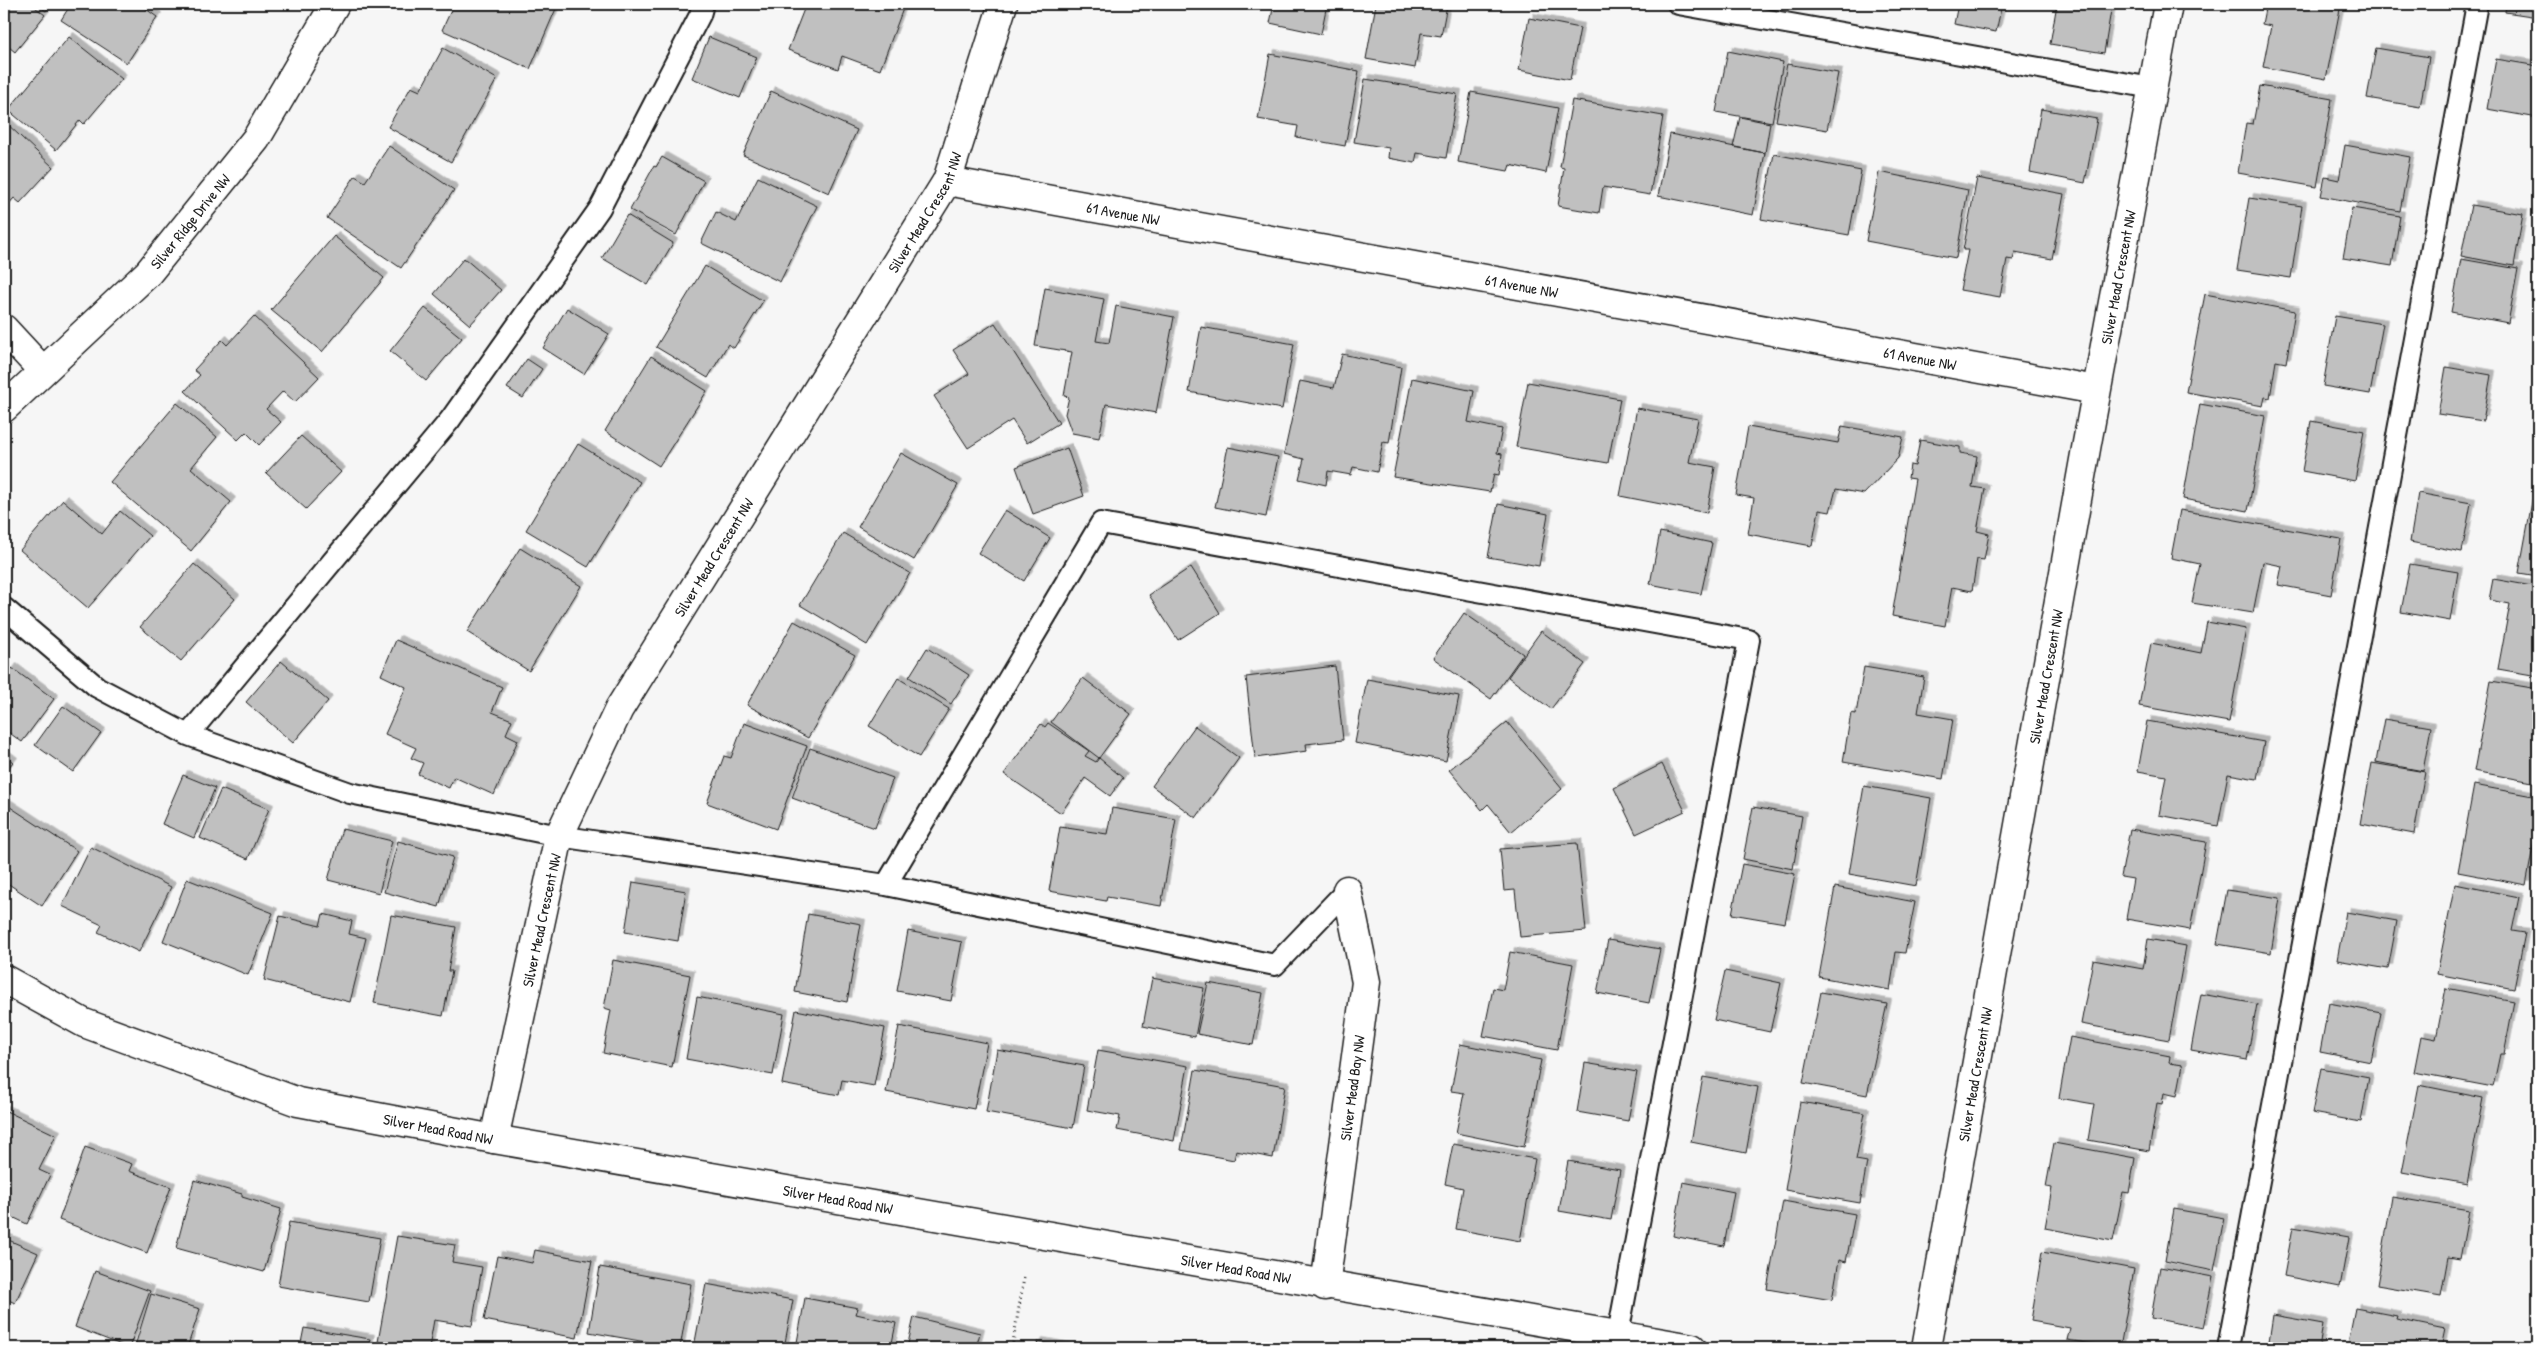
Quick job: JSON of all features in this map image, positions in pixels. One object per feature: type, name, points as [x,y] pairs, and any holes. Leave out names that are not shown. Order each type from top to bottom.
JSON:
[{"type":"street","name":"Silver Ridge Drive NW","points":[[4,408],[42,370],[148,273],[250,146],[335,4]]},
{"type":"street","name":"Silver Mead Crescent NW","points":[[494,1139],[559,836],[619,710],[947,181],[1003,4]]},
{"type":"street","name":"Silver Mead Crescent NW","points":[[1926,1348],[2096,390],[2168,4]]},
{"type":"street","name":"61 Avenue NW","points":[[947,181],[2096,390]]},
{"type":"street","points":[[4,330],[42,370]]},
{"type":"street","name":"Silver Mead Bay NW","points":[[1325,1286],[1366,982],[1347,890]]},
{"type":"street","name":"Silver Mead Road NW","points":[[4,978],[84,1023],[298,1102],[494,1139],[1325,1286],[1692,1348]]},
{"type":"lane","points":[[188,735],[450,420],[600,208],[700,15],[703,4]]},
{"type":"lane","points":[[1678,4],[2152,88]]},
{"type":"lane","points":[[2228,1348],[2477,4]]},
{"type":"lane","points":[[886,885],[1100,523],[1749,640],[1618,1334]]},
{"type":"lane","points":[[4,608],[98,687],[188,735],[350,793],[559,836],[886,885],[1275,965],[1347,890]]},
{"type":"path","points":[[1012,1348],[1024,1278]]},
{"type":"building","points":[[4,4],[31,4],[45,15],[15,52],[4,43]]},
{"type":"building","points":[[36,4],[51,4],[46,11]]},
{"type":"building","points":[[71,4],[149,4],[146,9],[157,17],[127,63],[61,20]]},
{"type":"building","points":[[454,4],[558,4],[530,69],[442,30]]},
{"type":"building","points":[[754,4],[773,4],[771,10]]},
{"type":"building","points":[[806,4],[897,4],[904,6],[880,70],[842,56],[838,69],[788,50]]},
{"type":"building","points":[[1274,4],[1327,4],[1321,34],[1270,23]]},
{"type":"building","points":[[1376,4],[1447,5],[1441,36],[1421,33],[1415,68],[1366,59]]},
{"type":"building","points":[[1958,4],[2002,4],[1996,32],[1954,24]]},
{"type":"building","points":[[2057,4],[2112,4],[2104,53],[2050,44]]},
{"type":"building","points":[[2266,4],[2341,4],[2326,79],[2263,67],[2271,26],[2262,24]]},
{"type":"building","points":[[2506,4],[2538,4],[2538,17],[2505,12]]},
{"type":"building","points":[[1529,18],[1580,28],[1570,80],[1519,70]]},
{"type":"building","points":[[69,37],[122,79],[84,124],[80,120],[56,150],[8,110]]},
{"type":"building","points":[[709,37],[757,57],[740,98],[692,78]]},
{"type":"building","points":[[443,48],[497,79],[451,162],[388,127],[411,87],[420,91]]},
{"type":"building","points":[[2376,48],[2429,57],[2420,107],[2367,98]]},
{"type":"building","points":[[1728,51],[1783,62],[1772,122],[1716,112]]},
{"type":"building","points":[[1270,54],[1359,71],[1345,146],[1296,137],[1298,126],[1258,119]]},
{"type":"building","points":[[2496,59],[2538,66],[2538,118],[2487,109]]},
{"type":"building","points":[[1787,64],[1838,73],[1827,130],[1776,121]]},
{"type":"building","points":[[1365,79],[1457,94],[1446,158],[1417,153],[1415,163],[1388,158],[1389,148],[1354,142]]},
{"type":"building","points":[[2260,86],[2332,99],[2317,187],[2238,173],[2246,123],[2253,124]]},
{"type":"building","points":[[771,91],[857,130],[829,193],[743,155]]},
{"type":"building","points":[[1471,92],[1558,108],[1546,173],[1510,165],[1508,171],[1458,162]]},
{"type":"building","points":[[1572,100],[1663,116],[1650,195],[1603,187],[1599,213],[1558,206],[1564,168],[1560,167]]},
{"type":"building","points":[[2041,109],[2097,119],[2085,183],[2030,172]]},
{"type":"building","points":[[1740,117],[1770,123],[1765,153],[1733,147]]},
{"type":"building","points":[[4,121],[53,167],[20,203],[14,198],[4,209]]},
{"type":"building","points":[[1670,134],[1765,153],[1753,215],[1658,196]]},
{"type":"building","points":[[2345,145],[2410,157],[2400,211],[2321,196],[2325,177],[2339,180]]},
{"type":"building","points":[[389,146],[454,190],[401,268],[327,218],[355,176],[365,182]]},
{"type":"building","points":[[1774,154],[1861,171],[1849,235],[1761,219]]},
{"type":"building","points":[[662,157],[704,181],[676,235],[630,210],[654,166],[656,167]]},
{"type":"building","points":[[1879,172],[1968,190],[1956,258],[1866,241]]},
{"type":"building","points":[[758,177],[817,206],[780,282],[701,243],[716,212],[736,222]]},
{"type":"building","points":[[1977,178],[2064,194],[2052,259],[2015,252],[2013,260],[2007,259],[2000,297],[1960,290],[1968,250],[1963,250]]},
{"type":"building","points":[[2249,198],[2302,206],[2291,278],[2237,270]]},
{"type":"building","points":[[2471,205],[2523,214],[2514,266],[2461,256]]},
{"type":"building","points":[[2352,208],[2400,216],[2392,266],[2343,258]]},
{"type":"building","points":[[627,215],[673,243],[648,285],[602,258]]},
{"type":"building","points":[[334,236],[384,278],[322,352],[271,310]]},
{"type":"building","points":[[464,258],[501,290],[470,325],[434,294]]},
{"type":"building","points":[[2461,259],[2518,269],[2508,323],[2451,312]]},
{"type":"building","points":[[705,266],[763,301],[734,348],[728,344],[708,378],[656,347]]},
{"type":"building","points":[[1045,288],[1104,299],[1096,341],[1109,343],[1116,306],[1174,317],[1156,413],[1106,404],[1099,438],[1072,433],[1065,414],[1069,397],[1064,396],[1072,352],[1035,346]]},
{"type":"building","points":[[2205,294],[2295,311],[2286,363],[2276,361],[2270,398],[2265,397],[2263,406],[2186,392]]},
{"type":"building","points":[[425,308],[462,338],[426,381],[390,351]]},
{"type":"building","points":[[567,308],[609,334],[584,374],[543,348]]},
{"type":"building","points":[[254,316],[319,377],[295,402],[283,391],[266,409],[281,422],[259,445],[246,432],[238,440],[185,391],[200,375],[194,370],[222,340],[227,345]]},
{"type":"building","points":[[2335,316],[2383,324],[2370,394],[2323,386]]},
{"type":"building","points":[[995,323],[1059,423],[1027,443],[1012,420],[968,448],[934,396],[969,374],[953,350]]},
{"type":"building","points":[[1201,327],[1294,344],[1282,409],[1189,392]]},
{"type":"building","points":[[1342,354],[1401,367],[1389,443],[1383,442],[1377,472],[1353,467],[1351,475],[1328,471],[1326,485],[1299,479],[1304,459],[1284,454],[1300,381],[1334,388]]},
{"type":"building","points":[[651,356],[707,391],[659,466],[605,431]]},
{"type":"building","points":[[527,359],[542,369],[523,398],[507,388]]},
{"type":"building","points":[[2446,367],[2491,375],[2483,421],[2438,414]]},
{"type":"building","points":[[1412,378],[1474,391],[1468,422],[1502,429],[1497,453],[1502,454],[1499,475],[1494,474],[1490,492],[1393,477]]},
{"type":"building","points":[[1528,382],[1620,399],[1608,463],[1516,447]]},
{"type":"building","points":[[177,403],[217,437],[191,468],[231,502],[191,551],[110,482]]},
{"type":"building","points":[[2200,404],[2265,416],[2248,511],[2183,499]]},
{"type":"building","points":[[1637,408],[1698,419],[1689,462],[1715,467],[1707,513],[1620,496]]},
{"type":"building","points":[[2311,421],[2364,431],[2355,481],[2302,471]]},
{"type":"building","points":[[1842,426],[1903,437],[1898,458],[1864,494],[1836,489],[1830,512],[1819,510],[1812,546],[1748,534],[1754,498],[1736,495],[1748,427],[1838,443]]},
{"type":"building","points":[[301,436],[341,472],[306,509],[266,473]]},
{"type":"building","points":[[1920,440],[1960,447],[1960,453],[1977,456],[1972,487],[1985,489],[1977,531],[1989,534],[1984,560],[1977,559],[1972,591],[1952,587],[1945,626],[1892,616],[1915,479],[1908,478],[1910,465],[1915,466]]},
{"type":"building","points":[[578,444],[640,482],[588,567],[526,530]]},
{"type":"building","points":[[1228,447],[1278,457],[1266,517],[1215,507]]},
{"type":"building","points":[[1067,448],[1084,496],[1033,514],[1016,467]]},
{"type":"building","points":[[901,453],[958,485],[914,560],[858,527]]},
{"type":"building","points":[[2535,485],[2538,485],[2538,576],[2519,573]]},
{"type":"building","points":[[2418,493],[2471,503],[2462,552],[2410,542]]},
{"type":"building","points":[[63,500],[102,534],[120,511],[150,536],[88,608],[20,550]]},
{"type":"building","points":[[1498,504],[1548,514],[1539,566],[1488,557]]},
{"type":"building","points":[[1005,510],[1050,538],[1024,581],[978,553]]},
{"type":"building","points":[[2180,510],[2341,539],[2331,595],[2278,585],[2282,566],[2263,562],[2253,613],[2192,603],[2200,564],[2171,558]]},
{"type":"building","points":[[1660,532],[1712,543],[1701,594],[1650,584]]},
{"type":"building","points":[[843,533],[910,573],[867,645],[800,605]]},
{"type":"building","points":[[520,548],[581,586],[529,671],[467,632]]},
{"type":"building","points":[[194,564],[235,599],[181,661],[140,627]]},
{"type":"building","points":[[2410,564],[2458,572],[2450,621],[2401,612]]},
{"type":"building","points":[[1191,567],[1220,613],[1178,640],[1149,595]]},
{"type":"building","points":[[2493,579],[2538,587],[2538,676],[2498,669],[2510,604],[2489,600]]},
{"type":"building","points":[[1464,613],[1523,654],[1491,699],[1433,658]]},
{"type":"building","points":[[794,621],[855,655],[808,738],[747,705]]},
{"type":"building","points":[[2207,622],[2246,629],[2229,722],[2139,706],[2151,643],[2201,653]]},
{"type":"building","points":[[1541,631],[1585,664],[1551,709],[1508,677]]},
{"type":"building","points":[[396,640],[502,687],[492,712],[512,720],[506,734],[518,740],[494,795],[454,777],[449,788],[418,774],[423,763],[411,758],[416,748],[385,734],[406,687],[381,675]]},
{"type":"building","points":[[927,648],[969,675],[951,704],[909,677]]},
{"type":"building","points":[[281,661],[328,701],[293,743],[246,702]]},
{"type":"building","points":[[1335,666],[1343,740],[1306,744],[1307,751],[1255,758],[1246,677]]},
{"type":"building","points":[[1864,667],[1924,677],[1918,713],[1953,719],[1943,779],[1843,762],[1851,713],[1856,714]]},
{"type":"building","points":[[12,668],[54,699],[22,742],[4,729],[4,680]]},
{"type":"building","points":[[898,678],[949,709],[919,757],[869,726]]},
{"type":"building","points":[[1083,678],[1131,714],[1099,758],[1051,722]]},
{"type":"building","points":[[1367,679],[1459,696],[1446,761],[1355,743]]},
{"type":"building","points":[[2491,681],[2538,689],[2538,783],[2474,771]]},
{"type":"building","points":[[63,706],[101,733],[73,772],[35,745]]},
{"type":"building","points":[[2384,719],[2431,727],[2423,771],[2376,762]]},
{"type":"building","points":[[2147,721],[2264,742],[2257,779],[2228,774],[2218,826],[2159,815],[2166,776],[2138,771]]},
{"type":"building","points":[[1507,722],[1562,789],[1511,832],[1488,804],[1482,810],[1449,770]]},
{"type":"building","points":[[744,723],[807,746],[776,829],[707,803],[724,756],[731,758]]},
{"type":"building","points":[[1048,723],[1089,751],[1085,756],[1096,762],[1099,758],[1123,778],[1110,796],[1085,778],[1061,813],[1004,774],[1041,724],[1045,727]]},
{"type":"building","points":[[1195,726],[1239,758],[1196,818],[1152,786]]},
{"type":"building","points":[[810,748],[893,778],[875,828],[792,798]]},
{"type":"building","points":[[4,755],[13,762],[4,773]]},
{"type":"building","points":[[2372,763],[2425,772],[2414,834],[2361,824]]},
{"type":"building","points":[[1662,764],[1685,811],[1636,834],[1614,788]]},
{"type":"building","points":[[183,775],[215,788],[194,838],[162,824]]},
{"type":"building","points":[[2474,785],[2538,797],[2538,820],[2526,885],[2458,872]]},
{"type":"building","points":[[1864,786],[1931,798],[1916,886],[1849,874]]},
{"type":"building","points":[[221,789],[269,809],[248,859],[200,838]]},
{"type":"building","points":[[4,803],[77,851],[42,906],[7,883],[4,886]]},
{"type":"building","points":[[1753,807],[1802,816],[1793,869],[1743,859]]},
{"type":"building","points":[[1112,808],[1176,819],[1161,906],[1107,897],[1106,901],[1049,891],[1060,827],[1107,834]]},
{"type":"building","points":[[342,829],[392,841],[379,893],[328,880]]},
{"type":"building","points":[[2130,829],[2206,842],[2190,930],[2126,919],[2133,879],[2121,877]]},
{"type":"building","points":[[398,841],[453,857],[439,907],[384,892]]},
{"type":"building","points":[[1577,843],[1586,931],[1520,937],[1515,890],[1504,891],[1500,849]]},
{"type":"building","points":[[91,847],[171,887],[139,952],[98,932],[102,925],[62,906]]},
{"type":"building","points":[[1742,864],[1795,874],[1785,923],[1732,914]]},
{"type":"building","points":[[187,879],[273,913],[248,975],[163,941]]},
{"type":"building","points":[[633,882],[686,891],[678,941],[625,932]]},
{"type":"building","points":[[2455,884],[2519,897],[2512,931],[2525,933],[2514,989],[2437,974]]},
{"type":"building","points":[[1835,887],[1915,902],[1905,953],[1896,952],[1890,990],[1819,977]]},
{"type":"building","points":[[2227,890],[2280,898],[2271,953],[2217,944]]},
{"type":"building","points":[[2346,912],[2397,921],[2388,969],[2337,960]]},
{"type":"building","points":[[323,914],[352,921],[349,934],[366,938],[350,1002],[264,980],[280,916],[320,926]]},
{"type":"building","points":[[808,914],[861,924],[847,1002],[795,992]]},
{"type":"building","points":[[391,915],[456,927],[448,971],[452,971],[443,1016],[374,1003]]},
{"type":"building","points":[[908,931],[962,942],[951,1001],[897,991]]},
{"type":"building","points":[[2148,939],[2186,946],[2169,1040],[2081,1024],[2093,960],[2143,969]]},
{"type":"building","points":[[1608,940],[1660,949],[1649,1003],[1597,993]]},
{"type":"building","points":[[1510,952],[1573,964],[1557,1050],[1483,1036],[1493,988],[1503,990]]},
{"type":"building","points":[[613,960],[690,975],[672,1067],[603,1053],[611,1010],[604,1008]]},
{"type":"building","points":[[1725,971],[1781,983],[1770,1032],[1714,1020]]},
{"type":"building","points":[[1152,978],[1204,988],[1195,1037],[1143,1026]]},
{"type":"building","points":[[1208,983],[1263,993],[1253,1045],[1197,1034]]},
{"type":"building","points":[[2446,988],[2514,1001],[2504,1054],[2500,1054],[2493,1087],[2414,1072],[2421,1036],[2436,1039]]},
{"type":"building","points":[[1821,992],[1887,1004],[1867,1095],[1803,1083]]},
{"type":"building","points":[[2201,994],[2257,1004],[2247,1060],[2191,1050]]},
{"type":"building","points":[[697,997],[784,1014],[773,1075],[686,1059]]},
{"type":"building","points":[[2329,1003],[2381,1013],[2371,1062],[2320,1052]]},
{"type":"building","points":[[796,1010],[885,1028],[874,1086],[842,1080],[839,1095],[782,1084]]},
{"type":"building","points":[[899,1026],[987,1043],[974,1109],[886,1092]]},
{"type":"building","points":[[2070,1037],[2170,1056],[2169,1063],[2183,1065],[2177,1096],[2164,1093],[2162,1104],[2157,1103],[2149,1151],[2088,1140],[2094,1104],[2059,1098]]},
{"type":"building","points":[[1460,1044],[1541,1060],[1524,1147],[1456,1133],[1464,1093],[1451,1091]]},
{"type":"building","points":[[997,1050],[1084,1066],[1073,1128],[986,1112]]},
{"type":"building","points":[[1098,1050],[1188,1066],[1174,1141],[1117,1130],[1120,1116],[1087,1110]]},
{"type":"building","points":[[1585,1063],[1637,1072],[1628,1121],[1577,1112]]},
{"type":"building","points":[[2321,1068],[2369,1077],[2361,1122],[2312,1113]]},
{"type":"building","points":[[1195,1070],[1285,1086],[1273,1158],[1236,1151],[1234,1160],[1181,1150]]},
{"type":"building","points":[[1703,1077],[1758,1087],[1746,1153],[1691,1142]]},
{"type":"building","points":[[2419,1085],[2483,1098],[2467,1184],[2402,1172]]},
{"type":"building","points":[[1800,1102],[1865,1113],[1856,1160],[1867,1162],[1860,1203],[1785,1190]]},
{"type":"building","points":[[4,1110],[56,1135],[39,1170],[50,1175],[27,1224],[4,1213]]},
{"type":"building","points":[[2054,1143],[2135,1158],[2129,1193],[2123,1192],[2113,1241],[2045,1228],[2052,1188],[2046,1187]]},
{"type":"building","points":[[1453,1144],[1535,1159],[1520,1241],[1456,1229],[1463,1188],[1445,1184]]},
{"type":"building","points":[[85,1147],[132,1164],[129,1171],[171,1187],[147,1253],[59,1220]]},
{"type":"building","points":[[1568,1161],[1620,1170],[1611,1220],[1559,1211]]},
{"type":"building","points":[[194,1180],[242,1194],[242,1197],[281,1209],[264,1272],[176,1248]]},
{"type":"building","points":[[1683,1182],[1734,1192],[1724,1246],[1673,1236]]},
{"type":"building","points":[[2392,1197],[2469,1210],[2460,1259],[2448,1257],[2441,1296],[2377,1285]]},
{"type":"building","points":[[1783,1201],[1855,1214],[1846,1262],[1839,1260],[1832,1300],[1767,1289]]},
{"type":"building","points":[[2174,1209],[2224,1218],[2214,1271],[2165,1261]]},
{"type":"building","points":[[289,1222],[380,1238],[369,1302],[278,1286]]},
{"type":"building","points":[[2293,1227],[2349,1237],[2340,1287],[2284,1276]]},
{"type":"building","points":[[397,1236],[455,1245],[452,1262],[482,1267],[472,1326],[434,1320],[429,1348],[412,1348],[378,1342]]},
{"type":"building","points":[[4,1238],[38,1253],[15,1303],[4,1298]]},
{"type":"building","points":[[535,1250],[592,1261],[577,1338],[484,1320],[497,1256],[532,1263]]},
{"type":"building","points":[[2042,1252],[2134,1269],[2120,1348],[2067,1340],[2070,1328],[2031,1321]]},
{"type":"building","points":[[600,1267],[691,1284],[680,1348],[589,1332]]},
{"type":"building","points":[[2160,1267],[2213,1277],[2203,1328],[2151,1318]]},
{"type":"building","points":[[95,1271],[150,1291],[129,1348],[75,1327]]},
{"type":"building","points":[[706,1284],[793,1300],[784,1348],[694,1347]]},
{"type":"building","points":[[151,1294],[200,1309],[187,1348],[141,1348],[135,1346]]},
{"type":"building","points":[[805,1298],[858,1308],[856,1314],[896,1323],[891,1348],[796,1348]]},
{"type":"building","points":[[2355,1308],[2397,1316],[2396,1319],[2445,1329],[2441,1348],[2347,1348]]},
{"type":"building","points":[[2273,1315],[2323,1324],[2319,1348],[2268,1348]]},
{"type":"building","points":[[914,1317],[980,1333],[976,1348],[907,1348]]},
{"type":"building","points":[[304,1328],[370,1339],[368,1348],[300,1348]]},
{"type":"building","points":[[1038,1342],[1070,1348],[1036,1348]]},
{"type":"building","points":[[376,1344],[401,1348],[376,1348]]}]
